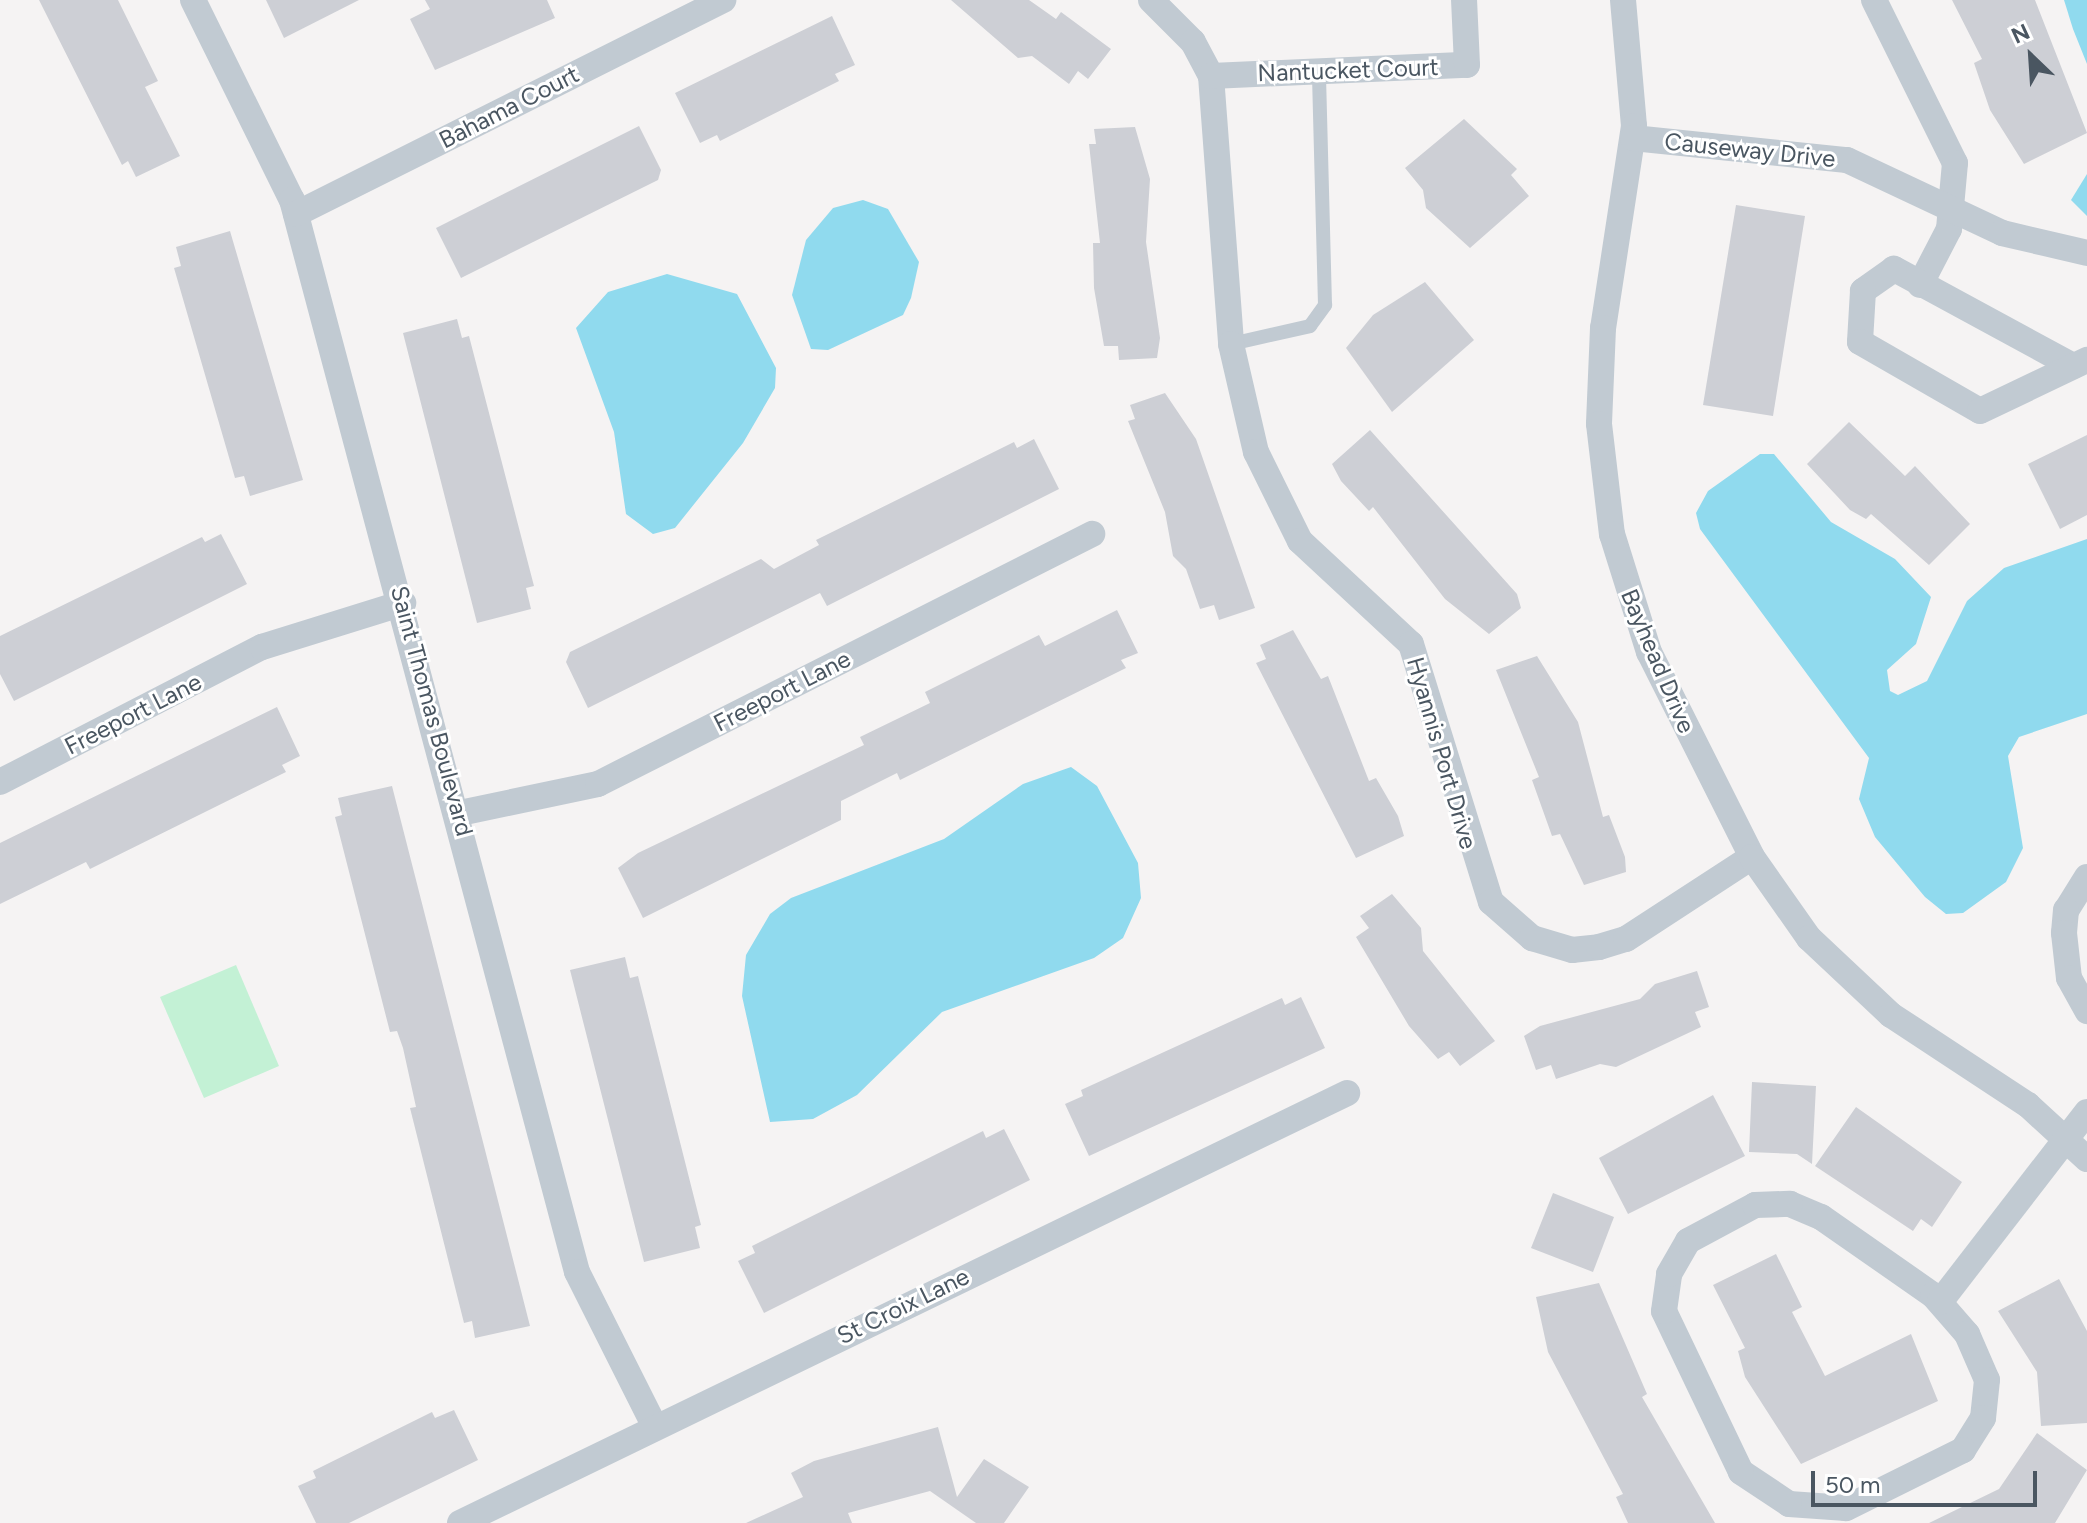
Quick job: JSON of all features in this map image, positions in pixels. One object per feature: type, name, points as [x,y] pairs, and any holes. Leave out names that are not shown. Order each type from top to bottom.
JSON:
[{"type":"street","name":"Saint Thomas Boulevard","points":[[193,0],[296,214],[460,813],[577,1272],[655,1427]]},
{"type":"street","name":"Bahama Court","points":[[296,214],[723,0]]},
{"type":"street","name":"Nantucket Court","points":[[1211,76],[1467,65],[1464,0]]},
{"type":"street","name":"Bayhead Drive","points":[[1623,0],[1633,138],[1599,382],[1607,507],[1649,652],[1752,857],[1791,916],[1858,987],[2066,1138],[2087,1159]]},
{"type":"street","points":[[1874,0],[1955,163],[1949,229],[1920,285]]},
{"type":"street","name":"Hyannis Port Drive","points":[[1166,5],[1193,42],[1211,76],[1231,344],[1256,452],[1293,529],[1411,644],[1478,876],[1499,913],[1544,942],[1599,947],[1626,939],[1752,857]]},
{"type":"street","name":"Causeway Drive","points":[[1633,138],[1822,154],[1884,172],[1952,208],[2029,242],[2087,253]]},
{"type":"street","points":[[1894,269],[1920,285],[2080,363],[1980,411],[1860,342],[1863,291],[1894,269]]},
{"type":"street","name":"Freeport Lane","points":[[460,813],[598,784],[1092,534]]},
{"type":"street","name":"Freeport Lane","points":[[0,782],[262,647],[403,603]]},
{"type":"street","points":[[2087,877],[2066,910],[2064,933],[2069,978],[2087,1011]]},
{"type":"street","name":"St Croix Lane","points":[[460,1523],[1347,1093]]},
{"type":"street","points":[[1940,1302],[2087,1112]]},
{"type":"street","points":[[1764,1204],[1806,1209],[1940,1302],[1979,1356],[1986,1405],[1963,1450],[1860,1505],[1831,1510],[1789,1504],[1741,1472],[1664,1311],[1673,1262],[1709,1226],[1764,1204]]},
{"type":"lane","points":[[1231,344],[1310,326],[1325,305],[1319,72]]},
{"type":"green space","points":[[236,965],[279,1066],[204,1098],[160,997]]},
{"type":"water","points":[[2064,0],[2087,0],[2087,64],[2073,29]]},
{"type":"water","points":[[2087,174],[2087,216],[2071,200]]},
{"type":"water","points":[[863,200],[888,209],[919,262],[911,298],[903,315],[828,350],[811,349],[792,295],[806,240],[833,208]]},
{"type":"water","points":[[667,274],[737,294],[776,368],[775,388],[743,443],[675,528],[653,534],[626,514],[614,432],[576,328],[608,292]]},
{"type":"water","points":[[1760,454],[1774,454],[1831,522],[1895,559],[1931,597],[1916,644],[1887,670],[1890,691],[1898,695],[1927,681],[1967,601],[2004,568],[2087,539],[2087,714],[2019,737],[2008,756],[2023,848],[2006,882],[1963,913],[1946,914],[1925,897],[1875,837],[1859,799],[1869,758],[1700,529],[1696,513],[1708,491]]},
{"type":"water","points":[[1071,767],[1097,786],[1138,863],[1141,898],[1123,938],[1094,958],[942,1012],[857,1095],[813,1119],[770,1122],[742,996],[746,955],[770,914],[791,898],[944,839],[1023,784]]},
{"type":"building","points":[[39,0],[118,0],[158,81],[145,87],[180,156],[136,177],[128,161],[122,165]]},
{"type":"building","points":[[266,0],[359,0],[284,38]]},
{"type":"building","points":[[425,0],[547,0],[555,18],[435,70],[410,19],[430,9]]},
{"type":"building","points":[[951,0],[1029,0],[1056,19],[1061,12],[1111,49],[1088,79],[1078,71],[1069,84],[1032,56],[1018,58]]},
{"type":"building","points":[[1952,0],[2035,0],[2087,133],[2024,164],[1990,110],[1974,63],[1982,59]]},
{"type":"building","points":[[832,16],[855,65],[835,74],[839,81],[720,141],[717,135],[700,143],[675,93]]},
{"type":"building","points":[[1464,119],[1517,169],[1511,175],[1529,196],[1470,248],[1426,208],[1423,190],[1405,168]]},
{"type":"building","points":[[639,126],[661,170],[658,180],[461,278],[436,228]]},
{"type":"building","points":[[1135,127],[1150,179],[1146,242],[1160,338],[1157,358],[1119,360],[1118,346],[1104,346],[1094,288],[1093,243],[1100,243],[1089,144],[1096,144],[1094,129]]},
{"type":"building","points":[[1736,205],[1805,216],[1773,416],[1703,405]]},
{"type":"building","points":[[230,231],[303,480],[250,496],[244,476],[235,478],[174,268],[181,266],[176,247]]},
{"type":"building","points":[[1425,282],[1474,340],[1392,412],[1346,348],[1373,315]]},
{"type":"building","points":[[457,319],[462,338],[469,336],[534,586],[526,588],[531,609],[477,623],[403,333]]},
{"type":"building","points":[[1165,393],[1196,439],[1255,608],[1219,620],[1214,605],[1200,609],[1186,569],[1173,556],[1165,512],[1128,421],[1135,419],[1130,405]]},
{"type":"building","points":[[1849,422],[1905,476],[1915,466],[1970,524],[1929,565],[1871,514],[1866,519],[1850,510],[1807,464]]},
{"type":"building","points":[[1370,430],[1517,594],[1521,608],[1489,634],[1445,599],[1373,507],[1369,511],[1341,481],[1332,464]]},
{"type":"building","points":[[2087,435],[2087,515],[2060,529],[2028,464]]},
{"type":"building","points":[[1034,439],[1059,489],[827,606],[820,593],[588,708],[566,662],[570,652],[761,559],[774,569],[819,545],[816,540],[1014,442],[1017,448]]},
{"type":"building","points":[[221,534],[247,584],[14,701],[0,674],[0,636],[202,537],[205,542]]},
{"type":"building","points":[[1117,610],[1138,653],[1121,660],[1126,668],[900,780],[897,773],[841,801],[841,820],[643,918],[618,868],[638,853],[864,745],[860,737],[930,703],[925,692],[1039,635],[1045,646]]},
{"type":"building","points":[[1293,630],[1321,679],[1328,676],[1369,781],[1376,778],[1398,816],[1404,836],[1356,858],[1256,663],[1266,659],[1260,645]]},
{"type":"building","points":[[1537,656],[1578,722],[1603,817],[1609,815],[1625,857],[1626,872],[1584,885],[1560,834],[1552,836],[1532,780],[1539,777],[1496,670]]},
{"type":"building","points":[[277,707],[300,756],[282,765],[286,772],[90,869],[86,862],[0,904],[0,843]]},
{"type":"building","points":[[392,786],[530,1326],[475,1338],[472,1321],[464,1323],[410,1108],[416,1107],[403,1048],[397,1031],[390,1032],[335,817],[342,815],[338,798]]},
{"type":"building","points":[[1392,894],[1421,928],[1423,951],[1495,1041],[1460,1066],[1449,1052],[1438,1059],[1409,1026],[1356,937],[1369,928],[1360,916]]},
{"type":"building","points":[[625,957],[630,978],[638,976],[701,1225],[695,1227],[700,1248],[644,1262],[570,970]]},
{"type":"building","points":[[1697,971],[1709,1007],[1695,1012],[1701,1027],[1616,1067],[1600,1064],[1556,1079],[1551,1065],[1536,1070],[1524,1036],[1540,1026],[1640,999],[1655,984]]},
{"type":"building","points":[[1301,997],[1325,1048],[1089,1156],[1065,1104],[1083,1096],[1081,1090],[1282,998],[1285,1005]]},
{"type":"building","points":[[1752,1082],[1816,1086],[1812,1164],[1797,1154],[1749,1152]]},
{"type":"building","points":[[1713,1095],[1745,1156],[1628,1214],[1599,1158]]},
{"type":"building","points":[[1856,1107],[1962,1182],[1932,1227],[1921,1219],[1913,1231],[1815,1166]]},
{"type":"building","points":[[1004,1129],[1030,1180],[764,1313],[738,1261],[755,1253],[752,1246],[983,1131],[986,1138]]},
{"type":"building","points":[[1553,1193],[1614,1217],[1593,1272],[1531,1248]]},
{"type":"building","points":[[1776,1254],[1802,1307],[1792,1312],[1825,1376],[1911,1334],[1938,1401],[1801,1464],[1745,1377],[1738,1351],[1745,1348],[1713,1285]]},
{"type":"building","points":[[2059,1279],[2087,1331],[2087,1423],[2041,1426],[2037,1372],[1998,1311]]},
{"type":"building","points":[[1599,1283],[1647,1394],[1642,1397],[1715,1523],[1628,1523],[1616,1497],[1623,1494],[1548,1352],[1536,1297]]},
{"type":"building","points":[[454,1410],[478,1460],[349,1523],[316,1523],[298,1486],[316,1478],[313,1471],[432,1412],[435,1418]]},
{"type":"building","points":[[938,1427],[957,1497],[984,1459],[1029,1487],[1004,1523],[976,1523],[930,1491],[848,1513],[852,1523],[746,1523],[803,1497],[791,1473],[814,1461]]},
{"type":"building","points":[[2037,1433],[2087,1470],[2055,1523],[1929,1523],[1999,1489]]}]
